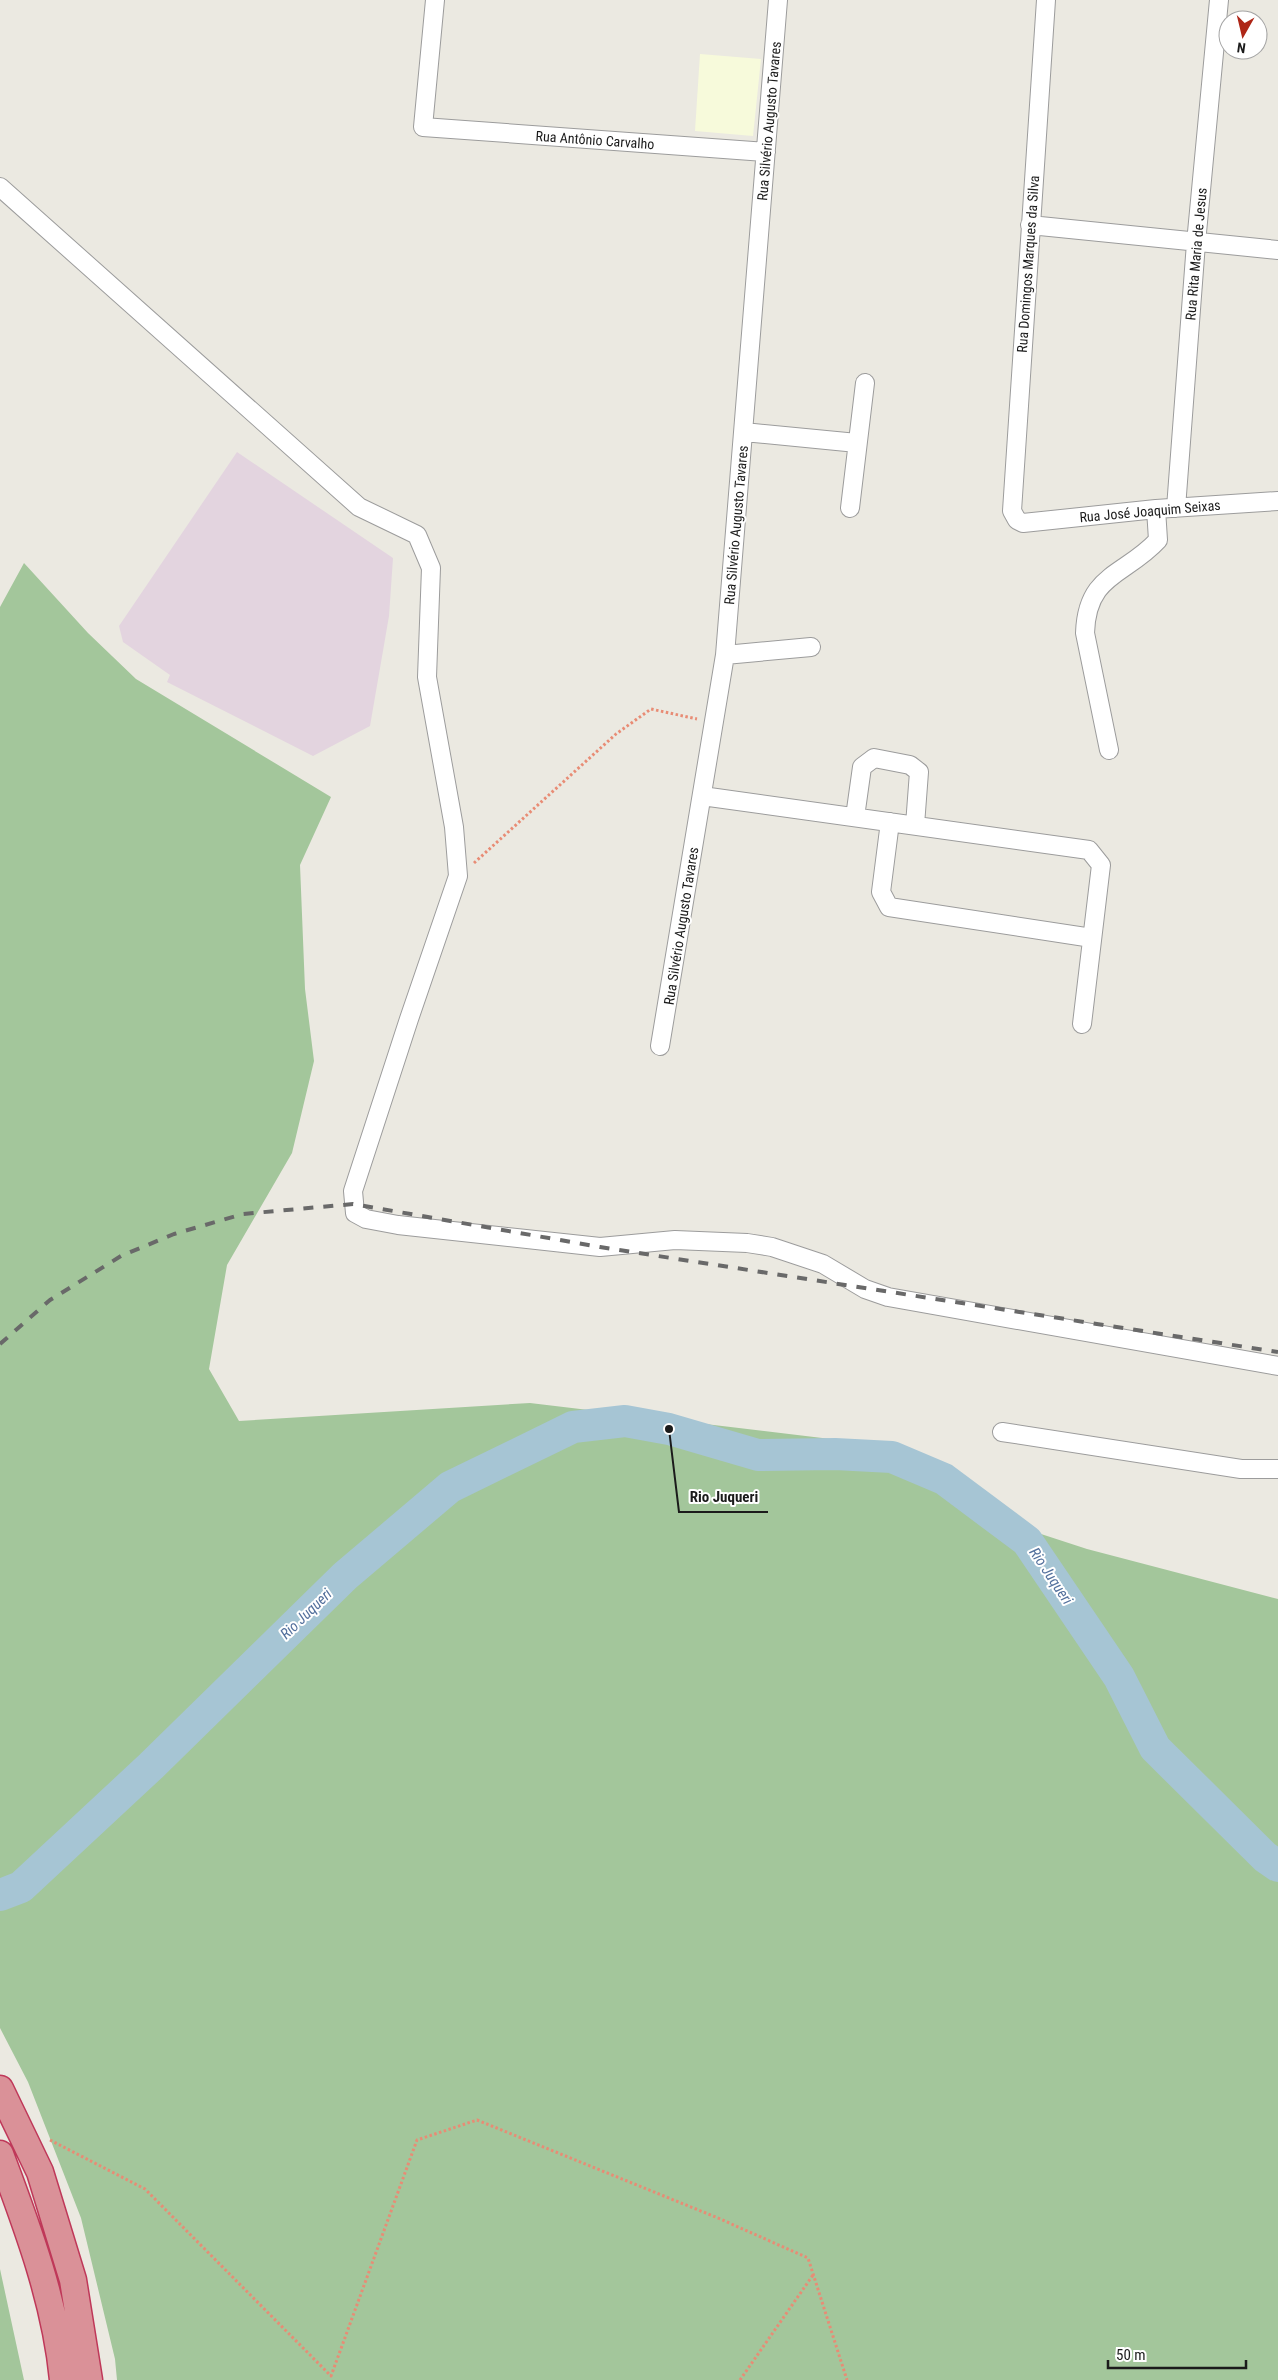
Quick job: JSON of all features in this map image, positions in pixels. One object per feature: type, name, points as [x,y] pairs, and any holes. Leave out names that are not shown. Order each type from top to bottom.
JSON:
[{"type":"highway","points":[[0,2089],[40,2172],[73,2280],[89,2380]]},
{"type":"highway","points":[[0,2154],[27,2226],[60,2346],[63,2380]]},
{"type":"street","name":"Rua Antônio Carvalho","points":[[435,0],[423,127],[766,152]]},
{"type":"street","name":"Rua Silvério Augusto Tavares","points":[[660,1046],[725,655],[778,0]]},
{"type":"street","name":"Rua Domingos Marques da Silva","points":[[1023,523],[1017,520],[1012,511],[1046,0]]},
{"type":"street","name":"Rua Rita Maria de Jesus","points":[[1176,508],[1196,243],[1219,0]]},
{"type":"street","points":[[0,188],[359,508],[417,535],[431,568],[427,677],[454,828],[458,876],[353,1191],[355,1212],[366,1219],[398,1225],[600,1247],[675,1240],[772,1246],[823,1264],[865,1288],[888,1297],[1278,1366]]},
{"type":"street","points":[[1030,225],[1278,250]]},
{"type":"street","points":[[850,508],[865,383]]},
{"type":"street","points":[[744,432],[857,443]]},
{"type":"street","name":"Rua José Joaquim Seixas","points":[[1023,523],[1156,509],[1278,501]]},
{"type":"street","points":[[1109,750],[1085,634],[1085,623],[1090,602],[1106,578],[1158,540],[1156,509]]},
{"type":"street","points":[[725,655],[811,647]]},
{"type":"street","points":[[855,817],[862,767],[874,758],[910,765],[919,772],[914,825]]},
{"type":"street","points":[[702,796],[1089,850],[1101,865],[1082,1024]]},
{"type":"street","points":[[890,822],[881,892],[889,907],[1092,938]]},
{"type":"street","points":[[1002,1432],[1241,1469],[1278,1469]]},
{"type":"path","points":[[458,876],[616,734],[651,709],[714,723]]},
{"type":"path","points":[[16,2123],[145,2189],[331,2376],[417,2140],[477,2120],[718,2218],[808,2258],[847,2380]]},
{"type":"path","points":[[740,2380],[813,2274]]},
{"type":"shaded area","points":[[700,54],[761,59],[753,136],[695,131]]},
{"type":"shaded area","points":[[237,452],[393,558],[389,616],[370,726],[313,756],[167,682],[170,675],[123,642],[119,626]]},
{"type":"green space","points":[[24,563],[88,633],[136,679],[331,797],[300,865],[305,989],[314,1061],[292,1153],[227,1265],[209,1369],[239,1421],[530,1403],[897,1447],[1041,1534],[1087,1549],[1278,1599],[1278,2380],[117,2380],[115,2359],[81,2218],[28,2082],[0,2028],[0,607]]},
{"type":"green space","points":[[0,2269],[24,2380],[0,2380]]},
{"type":"waterway","name":"Rio Juqueri","points":[[0,1895],[21,1887],[151,1766],[345,1576],[450,1487],[573,1427],[625,1421],[669,1429],[758,1455],[835,1454],[892,1457],[944,1479],[1027,1541],[1119,1677],[1155,1748],[1265,1857],[1278,1866]]},
{"type":"railway","points":[[0,1344],[50,1300],[121,1256],[174,1234],[243,1214],[353,1204],[600,1247],[1278,1352]]},
{"type":"place","name":"Rio Juqueri","points":[[669,1429]]}]
